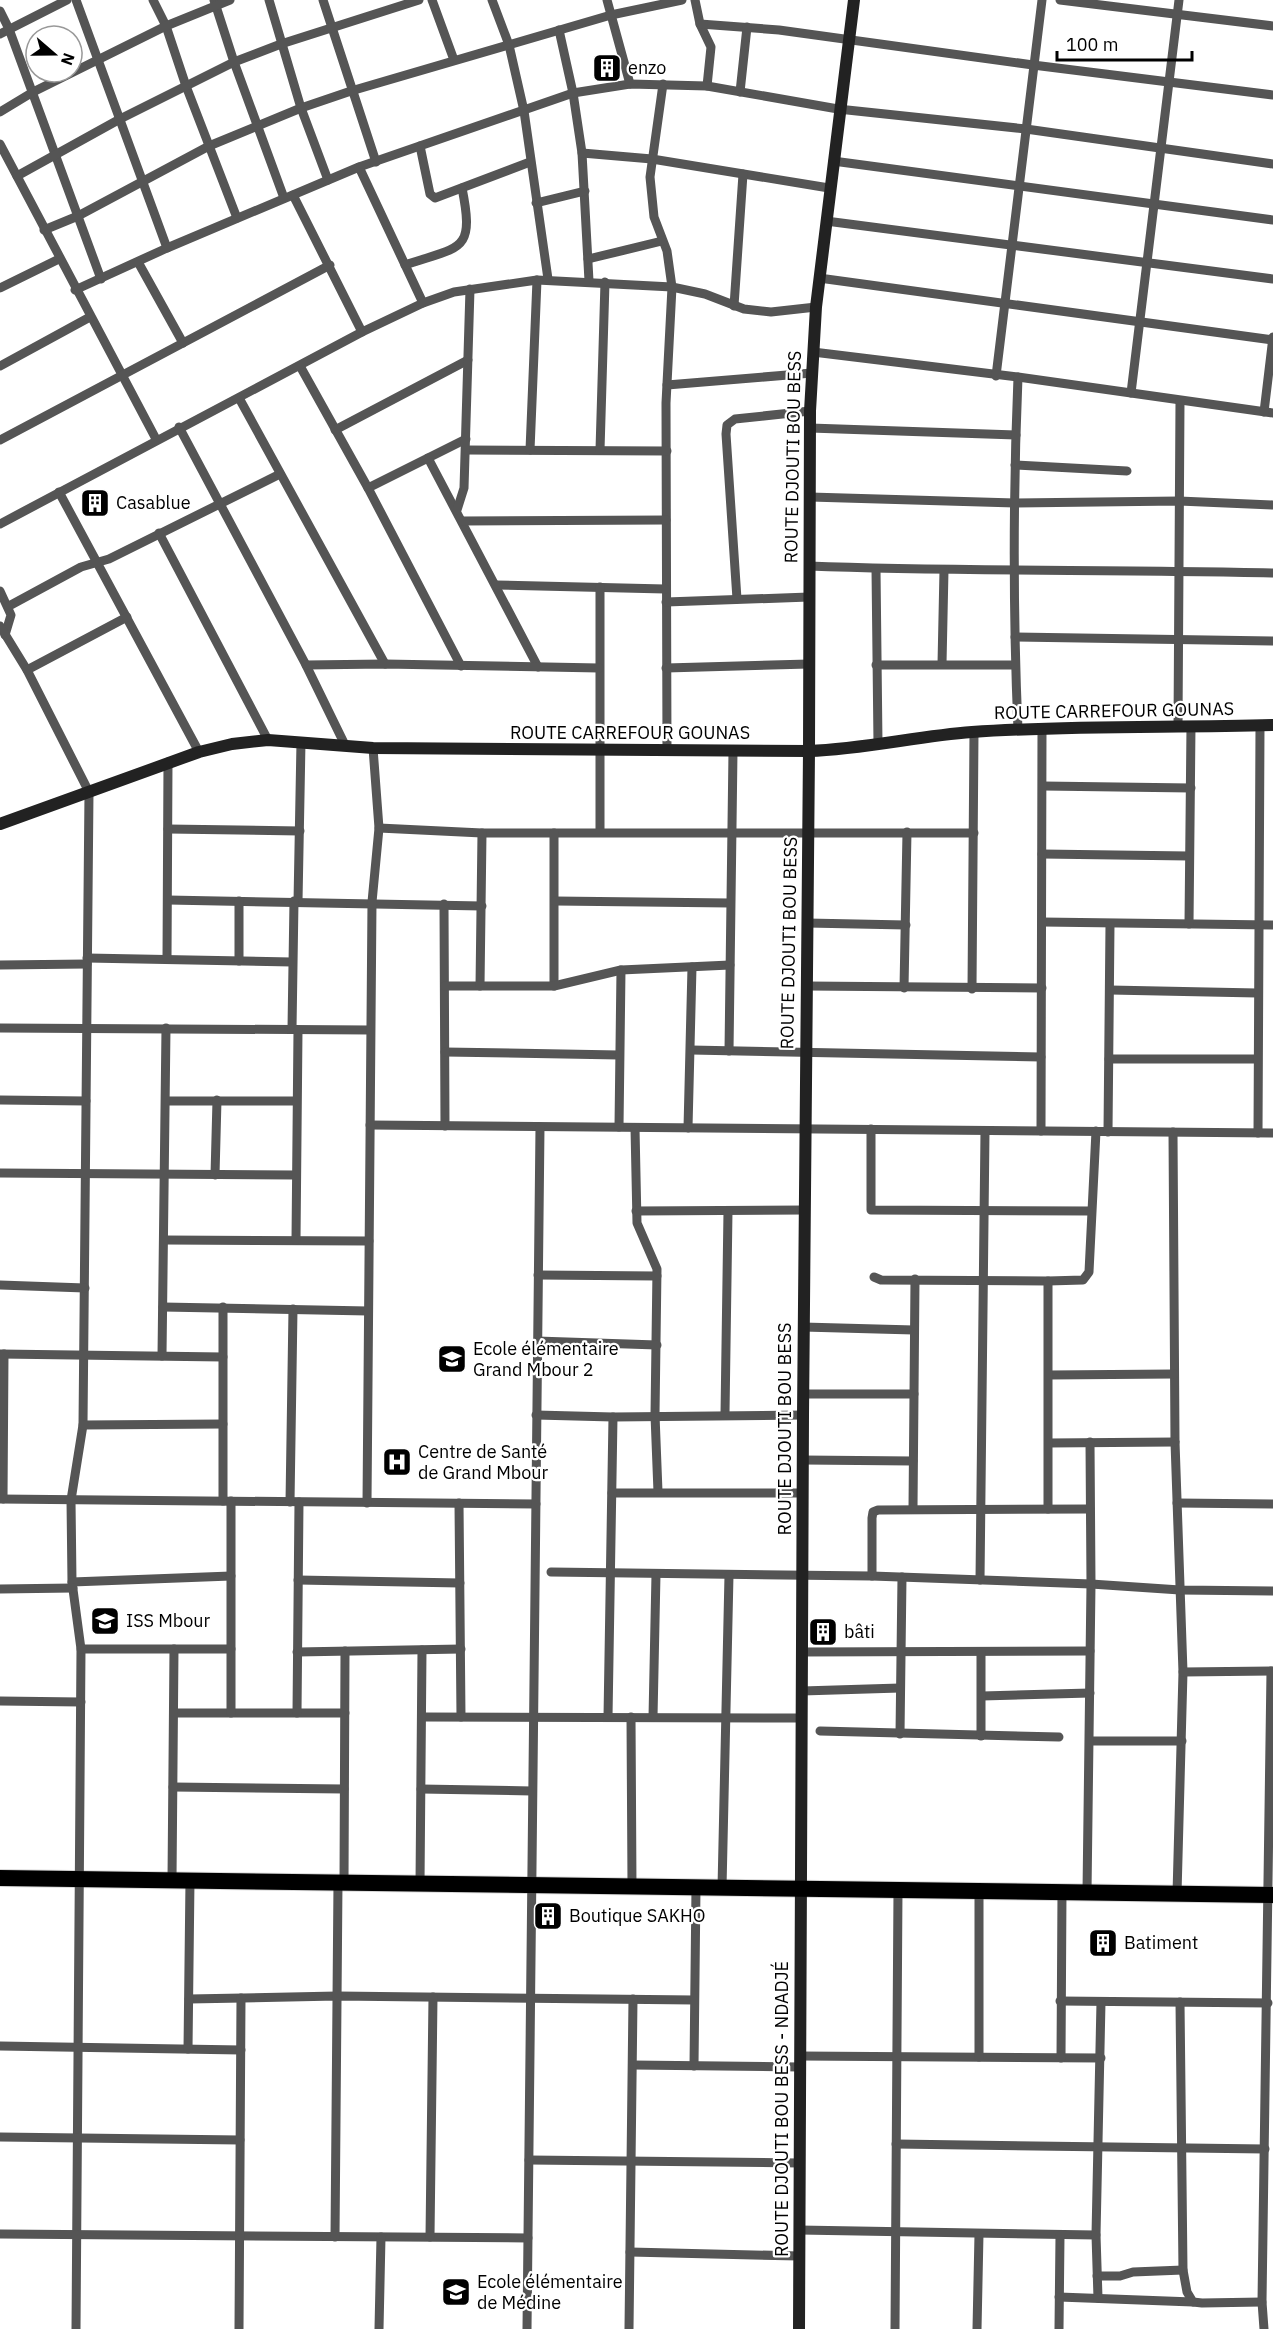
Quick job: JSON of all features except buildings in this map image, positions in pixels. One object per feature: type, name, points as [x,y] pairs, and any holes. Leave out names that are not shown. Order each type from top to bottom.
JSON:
[{"type":"highway","points":[[0,1878],[1271,1895]]},
{"type":"main road","name":"ROUTE DJOUTI BOU BESS","points":[[801,1889],[802,1415],[810,411],[819,278],[838,109],[854,0]]},
{"type":"main road","name":"ROUTE CARREFOUR GOUNAS","points":[[0,824],[199,752],[232,744],[268,740],[373,748],[809,751],[840,750],[974,732],[1267,725]]},
{"type":"main road","name":"ROUTE DJOUTI BOU BESS - NDADJÉ","points":[[799,2329],[801,1889]]},
{"type":"street","points":[[4,32],[67,0]]},
{"type":"street","points":[[76,0],[167,248]]},
{"type":"street","points":[[153,0],[166,26],[186,86],[237,218]]},
{"type":"street","points":[[0,112],[33,92],[166,26],[215,3],[230,0]]},
{"type":"street","points":[[269,0],[281,44],[328,180]]},
{"type":"street","points":[[322,0],[376,162]]},
{"type":"street","points":[[17,176],[120,119],[234,62],[281,44],[419,0]]},
{"type":"street","points":[[432,0],[454,60]]},
{"type":"street","points":[[492,0],[509,45],[524,111],[548,279]]},
{"type":"street","points":[[607,0],[630,84]]},
{"type":"street","points":[[44,230],[78,216],[209,146],[302,108],[454,60],[611,15],[682,0]]},
{"type":"street","points":[[695,0],[700,24],[711,47],[707,86]]},
{"type":"street","points":[[996,376],[1042,0]]},
{"type":"street","points":[[1060,0],[1273,26]]},
{"type":"street","points":[[1131,393],[1167,82],[1179,0]]},
{"type":"street","points":[[215,3],[258,126],[289,196],[330,265],[362,332]]},
{"type":"street","points":[[0,10],[4,32],[33,92],[101,279]]},
{"type":"street","points":[[700,24],[747,27],[1273,95]]},
{"type":"street","points":[[740,92],[747,27]]},
{"type":"street","points":[[559,30],[573,93],[582,153],[589,281]]},
{"type":"street","points":[[75,290],[167,248],[360,167],[573,93],[630,84],[707,86],[838,109],[1026,129],[1273,164]]},
{"type":"street","points":[[663,84],[652,159],[651,198],[667,251],[672,286],[667,385],[665,590],[667,751]]},
{"type":"street","points":[[0,144],[156,440]]},
{"type":"street","points":[[420,146],[431,197],[462,188],[530,162]]},
{"type":"street","points":[[582,153],[652,159],[829,188]]},
{"type":"street","points":[[833,161],[1273,220]]},
{"type":"street","points":[[360,167],[423,303]]},
{"type":"street","points":[[734,306],[743,174]]},
{"type":"street","points":[[405,265],[451,249],[464,240],[468,227],[462,188]]},
{"type":"street","points":[[536,203],[585,191]]},
{"type":"street","points":[[826,221],[1273,279]]},
{"type":"street","points":[[588,259],[662,240]]},
{"type":"street","points":[[0,288],[59,259]]},
{"type":"street","points":[[138,262],[183,343]]},
{"type":"street","points":[[0,440],[330,265]]},
{"type":"street","points":[[813,352],[1269,413],[1273,338],[1139,323],[1005,302],[819,278]]},
{"type":"street","points":[[0,524],[179,427],[239,398],[362,332],[423,303],[470,289],[548,279],[589,281],[672,286],[705,294],[734,306],[771,312],[816,307]]},
{"type":"street","points":[[530,450],[537,280]]},
{"type":"street","points":[[600,450],[605,282]]},
{"type":"street","points":[[457,510],[463,496],[466,450],[470,289]]},
{"type":"street","points":[[0,366],[90,317]]},
{"type":"street","points":[[335,430],[468,360]]},
{"type":"street","points":[[300,366],[368,488],[461,666]]},
{"type":"street","points":[[667,385],[812,373]]},
{"type":"street","points":[[1018,378],[1015,503],[1015,665],[1018,730]]},
{"type":"street","points":[[239,398],[385,664]]},
{"type":"street","points":[[1180,400],[1180,640],[1184,726],[1191,788],[1189,924]]},
{"type":"street","points":[[737,599],[727,425],[735,419],[810,411]]},
{"type":"street","points":[[179,427],[306,665],[345,745]]},
{"type":"street","points":[[810,428],[1016,435]]},
{"type":"street","points":[[368,488],[466,439]]},
{"type":"street","points":[[466,450],[667,452]]},
{"type":"street","points":[[428,458],[538,667]]},
{"type":"street","points":[[1016,465],[1127,471]]},
{"type":"street","points":[[9,606],[81,567],[98,563],[280,474]]},
{"type":"street","points":[[59,492],[199,752]]},
{"type":"street","points":[[810,497],[1015,503],[1179,501],[1273,505]]},
{"type":"street","points":[[462,521],[666,520]]},
{"type":"street","points":[[159,533],[268,740]]},
{"type":"street","points":[[809,566],[1015,572],[1273,573]]},
{"type":"street","points":[[876,569],[878,744]]},
{"type":"street","points":[[942,664],[944,570]]},
{"type":"street","points":[[495,585],[665,590]]},
{"type":"street","points":[[600,587],[600,832]]},
{"type":"street","points":[[0,591],[9,606],[10,622],[4,641]]},
{"type":"street","points":[[666,602],[808,597]]},
{"type":"street","points":[[27,670],[127,617]]},
{"type":"street","points":[[0,626],[4,641],[27,670],[89,792],[83,1425],[71,1500],[72,1585],[81,1650],[76,2329]]},
{"type":"street","points":[[1015,637],[1273,641]]},
{"type":"street","points":[[306,665],[385,664],[599,668]]},
{"type":"street","points":[[666,669],[809,664]]},
{"type":"street","points":[[876,665],[1015,665]]},
{"type":"street","points":[[1258,1133],[1257,993],[1267,725]]},
{"type":"street","points":[[1041,1131],[1042,729]]},
{"type":"street","points":[[972,989],[974,732]]},
{"type":"street","points":[[296,1240],[295,1030],[292,962],[300,831],[301,742]]},
{"type":"street","points":[[367,1503],[372,902],[379,828],[373,748]]},
{"type":"street","points":[[729,1051],[733,751]]},
{"type":"street","points":[[167,959],[168,762]]},
{"type":"street","points":[[1043,786],[1191,788]]},
{"type":"street","points":[[379,828],[482,833],[974,833]]},
{"type":"street","points":[[168,829],[300,831]]},
{"type":"street","points":[[904,988],[907,832]]},
{"type":"street","points":[[480,986],[482,833]]},
{"type":"street","points":[[554,833],[554,986]]},
{"type":"street","points":[[1042,854],[1189,856]]},
{"type":"street","points":[[168,900],[372,902],[482,906]]},
{"type":"street","points":[[239,901],[239,961]]},
{"type":"street","points":[[555,901],[730,903]]},
{"type":"street","points":[[444,904],[445,1126]]},
{"type":"street","points":[[1042,922],[1273,925]]},
{"type":"street","points":[[807,923],[906,925]]},
{"type":"street","points":[[1108,1131],[1110,924]]},
{"type":"street","points":[[0,965],[167,959],[292,962]]},
{"type":"street","points":[[444,986],[554,986],[621,970],[730,965]]},
{"type":"street","points":[[688,1128],[692,967]]},
{"type":"street","points":[[619,1127],[621,970]]},
{"type":"street","points":[[807,986],[1042,988]]},
{"type":"street","points":[[1110,990],[1257,993]]},
{"type":"street","points":[[0,1028],[370,1030]]},
{"type":"street","points":[[162,1356],[166,1028]]},
{"type":"street","points":[[691,1050],[1041,1058]]},
{"type":"street","points":[[445,1052],[619,1055]]},
{"type":"street","points":[[1109,1059],[1257,1059]]},
{"type":"street","points":[[0,1100],[86,1101]]},
{"type":"street","points":[[166,1101],[296,1101]]},
{"type":"street","points":[[215,1175],[217,1101]]},
{"type":"street","points":[[370,1125],[1273,1133]]},
{"type":"street","points":[[527,2329],[540,1127]]},
{"type":"street","points":[[635,1128],[637,1223],[656,1263],[657,1276],[658,1492]]},
{"type":"street","points":[[871,1129],[871,1210],[1091,1211]]},
{"type":"street","points":[[980,1580],[985,1131]]},
{"type":"street","points":[[874,1278],[881,1280],[984,1281],[1083,1280],[1088,1276],[1096,1131]]},
{"type":"street","points":[[1173,1132],[1175,1442],[1183,1672],[1177,1894]]},
{"type":"street","points":[[0,1173],[295,1175]]},
{"type":"street","points":[[636,1211],[805,1210]]},
{"type":"street","points":[[725,1414],[728,1211]]},
{"type":"street","points":[[164,1240],[369,1241]]},
{"type":"street","points":[[538,1275],[657,1276]]},
{"type":"street","points":[[913,1508],[915,1280]]},
{"type":"street","points":[[1048,1281],[1048,1509]]},
{"type":"street","points":[[0,1285],[85,1288]]},
{"type":"street","points":[[163,1307],[369,1311]]},
{"type":"street","points":[[223,1308],[223,1424],[231,1576],[231,1713]]},
{"type":"street","points":[[293,1309],[298,1580],[297,1713]]},
{"type":"street","points":[[803,1327],[914,1330]]},
{"type":"street","points":[[537,1341],[657,1345]]},
{"type":"street","points":[[223,1357],[2,1354],[1,1499],[536,1504]]},
{"type":"street","points":[[1049,1375],[1174,1374]]},
{"type":"street","points":[[803,1394],[914,1394]]},
{"type":"street","points":[[537,1415],[613,1417],[725,1414],[802,1415]]},
{"type":"street","points":[[608,1717],[613,1417]]},
{"type":"street","points":[[83,1425],[223,1424]]},
{"type":"street","points":[[1087,1892],[1090,1741],[1090,1442]]},
{"type":"street","points":[[1049,1443],[1175,1442]]},
{"type":"street","points":[[802,1461],[913,1461]]},
{"type":"street","points":[[612,1493],[802,1493]]},
{"type":"street","points":[[459,1503],[461,1717]]},
{"type":"street","points":[[1177,1503],[1273,1504]]},
{"type":"street","points":[[872,1576],[873,1512],[878,1510],[913,1508],[1089,1509]]},
{"type":"street","points":[[551,1572],[872,1576],[1091,1584],[1180,1590],[1273,1591]]},
{"type":"street","points":[[653,1717],[656,1574]]},
{"type":"street","points":[[722,1888],[724,1718],[729,1575]]},
{"type":"street","points":[[0,1589],[231,1576]]},
{"type":"street","points":[[900,1734],[902,1577]]},
{"type":"street","points":[[298,1580],[460,1582]]},
{"type":"street","points":[[172,1880],[174,1649]]},
{"type":"street","points":[[81,1650],[231,1649]]},
{"type":"street","points":[[297,1652],[460,1649]]},
{"type":"street","points":[[420,1884],[423,1650]]},
{"type":"street","points":[[802,1652],[1090,1650]]},
{"type":"street","points":[[335,2237],[337,1996],[344,1789],[345,1651]]},
{"type":"street","points":[[981,1652],[981,1736]]},
{"type":"street","points":[[1183,1672],[1272,1671],[1271,1895],[1262,2302],[1264,2329]]},
{"type":"street","points":[[802,1691],[900,1688]]},
{"type":"street","points":[[982,1696],[1090,1693]]},
{"type":"street","points":[[0,1701],[81,1702]]},
{"type":"street","points":[[174,1713],[345,1713]]},
{"type":"street","points":[[422,1717],[802,1718]]},
{"type":"street","points":[[631,1717],[632,1887]]},
{"type":"street","points":[[820,1731],[1059,1737]]},
{"type":"street","points":[[1090,1741],[1182,1741]]},
{"type":"street","points":[[173,1787],[344,1789]]},
{"type":"street","points":[[421,1789],[532,1791]]},
{"type":"street","points":[[188,2049],[190,1880]]},
{"type":"street","points":[[694,2066],[696,1887]]},
{"type":"street","points":[[895,2329],[898,1890]]},
{"type":"street","points":[[979,1891],[979,2056]]},
{"type":"street","points":[[1061,2058],[1062,1892]]},
{"type":"street","points":[[189,1999],[337,1996],[694,2000]]},
{"type":"street","points":[[430,2237],[433,1997]]},
{"type":"street","points":[[239,2329],[241,1998]]},
{"type":"street","points":[[629,2329],[633,1999]]},
{"type":"street","points":[[1060,2001],[1268,2003]]},
{"type":"street","points":[[1098,2298],[1096,2235],[1101,2002]]},
{"type":"street","points":[[1180,2002],[1183,2270],[1187,2292],[1193,2302]]},
{"type":"street","points":[[0,2046],[241,2050]]},
{"type":"street","points":[[633,2065],[694,2066],[979,2056],[1101,2058]]},
{"type":"street","points":[[0,2137],[240,2140]]},
{"type":"street","points":[[896,2144],[1265,2150]]},
{"type":"street","points":[[529,2160],[799,2163]]},
{"type":"street","points":[[799,2230],[1096,2235]]},
{"type":"street","points":[[0,2234],[528,2238]]},
{"type":"street","points":[[977,2329],[979,2234]]},
{"type":"street","points":[[1059,2329],[1060,2236]]},
{"type":"street","points":[[380,2329],[381,2237]]},
{"type":"street","points":[[630,2253],[799,2256]]},
{"type":"street","points":[[1097,2276],[1183,2270]]},
{"type":"street","points":[[1059,2297],[1262,2302]]},
{"type":"place","name":"enzo","points":[[607,68]]},
{"type":"place","name":"Casablue","points":[[95,503]]},
{"type":"place","name":"Ecole élémentaire Grand Mbour 2","points":[[452,1359]]},
{"type":"place","name":"Centre de Santé de Grand Mbour","points":[[397,1462]]},
{"type":"place","name":"ISS Mbour","points":[[105,1621]]},
{"type":"place","name":"bâti","points":[[823,1632]]},
{"type":"place","name":"Boutique SAKHO","points":[[548,1916]]},
{"type":"place","name":"Batiment","points":[[1103,1943]]},
{"type":"place","name":"Ecole élémentaire de Médine","points":[[456,2292]]}]
